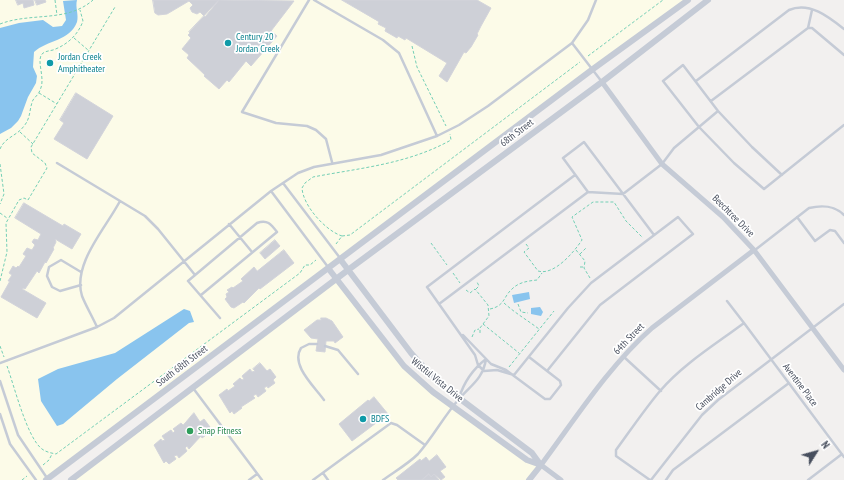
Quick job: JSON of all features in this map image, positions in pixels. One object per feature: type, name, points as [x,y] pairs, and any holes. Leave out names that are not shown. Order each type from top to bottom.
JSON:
[{"type":"street","name":"68th Street","points":[[328,268],[593,69],[688,0]]},
{"type":"street","name":"68th Street","points":[[336,280],[602,82],[708,0]]},
{"type":"street","name":"Beechtree Drive","points":[[602,82],[662,164],[723,217],[754,250],[844,370]]},
{"type":"street","name":"64th Street","points":[[541,465],[607,375],[624,356],[652,328],[754,250]]},
{"type":"street","name":"Wistful Vista Drive","points":[[340,259],[410,352],[428,372],[459,398],[532,453],[541,465],[561,480]]},
{"type":"street","name":"Wistful Vista Drive","points":[[328,268],[404,366],[453,406],[527,460],[541,465]]},
{"type":"street","name":"South 68th Street","points":[[47,480],[328,268]]},
{"type":"street","points":[[71,480],[336,280]]},
{"type":"street","points":[[529,480],[541,465]]},
{"type":"lane","points":[[309,0],[242,112],[276,123],[307,126],[316,130],[326,139],[332,162]]},
{"type":"lane","points":[[314,0],[383,40],[399,53],[437,136]]},
{"type":"lane","points":[[0,363],[97,327],[122,313],[229,224],[271,191],[298,173],[332,162],[381,155],[437,136],[459,125],[488,106],[572,43],[588,20],[596,0]]},
{"type":"lane","points":[[696,81],[789,10],[796,7],[825,14],[844,29]]},
{"type":"lane","points":[[710,101],[808,28],[812,10]]},
{"type":"lane","points":[[808,28],[812,28],[844,55]]},
{"type":"lane","points":[[572,43],[602,82]]},
{"type":"lane","points":[[782,174],[752,147],[718,111],[683,65],[663,81],[698,127],[734,163],[764,189],[844,125]]},
{"type":"lane","points":[[439,304],[588,192],[623,194],[662,164],[674,148],[718,111]]},
{"type":"lane","points":[[588,192],[563,158],[584,142],[654,235]]},
{"type":"lane","points":[[57,163],[120,201],[151,222],[195,275]]},
{"type":"lane","points":[[514,375],[497,370],[484,371],[478,365],[475,355],[460,332],[427,287],[575,175]]},
{"type":"lane","points":[[283,183],[340,259]]},
{"type":"lane","points":[[271,191],[328,268]]},
{"type":"lane","points":[[97,327],[82,296],[82,272],[86,260],[120,201]]},
{"type":"lane","points":[[754,250],[809,208],[820,206],[830,207],[844,215]]},
{"type":"lane","points":[[514,375],[568,308],[593,282],[678,217],[693,232],[693,234],[600,305],[547,371]]},
{"type":"lane","points":[[797,217],[815,240],[830,230],[835,231],[844,243]]},
{"type":"lane","points":[[201,295],[277,232],[270,223],[264,221],[257,223],[188,280],[220,318]]},
{"type":"lane","points":[[229,224],[252,252]]},
{"type":"lane","points":[[81,285],[60,291],[52,287],[47,276],[49,267],[61,260],[82,272]]},
{"type":"lane","name":"Aventine Place","points":[[727,301],[843,455]]},
{"type":"lane","name":"Cambridge Drive","points":[[651,480],[702,415],[733,387],[844,304]]},
{"type":"lane","points":[[651,480],[616,456],[616,450],[660,391],[691,363],[744,323]]},
{"type":"lane","points":[[460,332],[486,359],[514,375],[545,399],[550,399],[561,385],[560,381],[528,357]]},
{"type":"lane","points":[[317,344],[309,344],[301,348],[298,361],[301,369],[324,400]]},
{"type":"lane","points":[[326,346],[338,350],[358,374]]},
{"type":"lane","points":[[624,356],[660,391]]},
{"type":"lane","points":[[459,398],[463,385],[478,365],[486,359]]},
{"type":"lane","points":[[383,480],[417,455],[459,398],[470,389],[484,371],[486,359]]},
{"type":"lane","points":[[0,380],[18,435],[47,480]]},
{"type":"lane","points":[[666,480],[673,470],[789,383]]},
{"type":"lane","points":[[193,388],[262,480]]},
{"type":"lane","points":[[0,414],[10,444],[36,480]]},
{"type":"lane","points":[[313,480],[391,423],[397,425],[425,445]]},
{"type":"lane","points":[[808,480],[843,455]]},
{"type":"lane","points":[[323,472],[328,480]]},
{"type":"lane","points":[[249,480],[257,474]]},
{"type":"path","points":[[55,0],[57,15]]},
{"type":"path","points":[[0,24],[23,18],[65,14],[79,10],[92,0]]},
{"type":"path","points":[[332,248],[339,242],[342,236],[350,235],[663,0]]},
{"type":"path","points":[[0,281],[7,252],[5,229],[8,219],[19,200],[24,198],[28,200],[46,171],[45,163],[32,151],[33,144],[115,7]]},
{"type":"path","points":[[0,149],[6,140],[27,123],[34,100],[39,93],[42,82],[40,63],[41,56],[46,51],[57,48],[74,38],[84,21],[79,10]]},
{"type":"path","points":[[74,38],[89,51]]},
{"type":"path","points":[[39,93],[57,104]]},
{"type":"path","points":[[19,131],[33,144]]},
{"type":"path","points":[[0,164],[4,194],[0,204]]},
{"type":"path","points":[[489,309],[496,308],[503,303],[514,287],[525,281],[537,280],[542,272],[556,266],[576,250],[583,238],[572,217],[593,202],[614,202],[626,221],[646,242]]},
{"type":"path","points":[[0,212],[8,219]]},
{"type":"path","points":[[524,240],[529,248],[524,252],[538,271],[542,272]]},
{"type":"path","points":[[580,254],[586,248]]},
{"type":"path","points":[[576,250],[585,261],[584,267],[593,282]]},
{"type":"path","points":[[0,346],[32,435],[41,449],[56,454],[300,273],[305,265],[310,265],[320,257]]},
{"type":"path","points":[[580,267],[584,267]]},
{"type":"path","points":[[475,289],[479,286],[476,281]]},
{"type":"path","points":[[503,303],[518,316],[524,317],[539,329]]},
{"type":"path","points":[[518,304],[521,312]]},
{"type":"path","points":[[506,370],[554,311]]},
{"type":"path","points":[[518,316],[521,312]]},
{"type":"path","points":[[521,312],[528,313]]},
{"type":"path","points":[[483,324],[520,353]]},
{"type":"path","points":[[468,340],[474,335],[475,330],[480,328]]},
{"type":"path","points":[[49,460],[53,453]]},
{"type":"shaded area","points":[[0,0],[688,0],[46,480],[0,480]]},
{"type":"shaded area","points":[[336,280],[406,364],[436,392],[527,460],[541,465],[529,480],[71,480]]},
{"type":"water","points":[[77,0],[77,22],[74,28],[64,37],[39,48],[34,52],[33,67],[37,76],[36,83],[28,97],[18,121],[11,128],[0,134],[0,28],[19,23],[43,20],[53,27],[62,26],[66,20],[63,1]]},
{"type":"water","points":[[529,292],[530,299],[514,303],[512,295]]},
{"type":"water","points":[[540,307],[543,312],[541,316],[531,314],[531,308]]},
{"type":"water","points":[[184,309],[190,311],[194,322],[189,323],[117,379],[63,424],[57,426],[41,401],[38,379],[58,369],[115,353]]},
{"type":"building","points":[[16,0],[33,0],[34,5],[24,8],[23,3],[18,5]]},
{"type":"building","points":[[35,0],[45,0],[46,2],[37,5]]},
{"type":"building","points":[[153,0],[219,0],[205,17],[200,12],[197,14],[192,12],[190,8],[193,5],[189,1],[167,14],[158,15],[155,13]]},
{"type":"building","name":"Century 20 Jordan Creek","points":[[219,0],[294,1],[271,31],[277,36],[251,66],[246,61],[229,82],[227,80],[219,89],[187,58],[189,55],[182,49],[191,38],[188,35],[190,33],[189,32]]},
{"type":"building","points":[[342,0],[477,0],[491,8],[471,47],[466,53],[464,52],[447,82],[439,76],[447,63],[406,38],[405,40],[398,36],[397,38],[385,31],[386,28],[378,24],[379,22]]},
{"type":"building","points":[[76,93],[113,116],[87,159],[54,139],[64,123],[60,120]]},
{"type":"building","points":[[24,203],[63,226],[64,224],[81,234],[72,249],[55,239],[56,242],[53,248],[54,249],[46,263],[45,262],[39,273],[37,271],[25,289],[22,289],[46,303],[37,318],[1,297],[10,281],[8,281],[12,275],[9,273],[13,266],[16,268],[18,266],[19,267],[26,256],[23,254],[27,248],[32,250],[35,245],[32,242],[34,239],[38,240],[41,234],[15,218]]},
{"type":"building","points":[[275,240],[280,246],[265,259],[260,253]]},
{"type":"building","points":[[284,250],[294,263],[260,289],[259,288],[244,303],[243,302],[234,308],[231,307],[225,299],[227,297],[226,294],[229,292],[227,290],[243,281],[241,279],[254,267],[257,271]]},
{"type":"building","points":[[321,318],[326,318],[332,321],[343,337],[335,343],[334,341],[326,341],[325,352],[316,351],[318,339],[311,338],[304,330],[317,320],[321,320]]},
{"type":"building","points":[[260,363],[267,371],[270,369],[276,377],[273,380],[275,383],[268,388],[267,386],[264,388],[266,391],[258,397],[256,394],[253,396],[255,398],[241,407],[242,408],[234,414],[232,411],[230,413],[219,395],[227,389],[228,391],[235,386],[233,384],[240,378],[242,380],[244,379],[242,376],[250,369],[252,372],[255,371],[253,369]]},
{"type":"building","name":"BDFS","points":[[374,397],[388,414],[352,441],[339,424],[368,400],[369,401]]},
{"type":"building","points":[[194,413],[200,422],[204,419],[210,427],[207,430],[209,433],[202,438],[201,436],[189,449],[187,446],[185,448],[187,451],[179,458],[177,455],[174,456],[176,459],[169,464],[166,461],[164,463],[154,445],[161,439],[162,441],[165,440],[162,436],[171,430],[173,433],[175,431],[173,429],[181,423],[183,425]]},
{"type":"building","points":[[437,455],[446,467],[440,471],[445,477],[441,480],[434,474],[431,477],[429,474],[422,480],[398,480],[396,478],[420,459],[421,461],[426,457],[429,461]]},
{"type":"building","points":[[429,474],[431,477],[434,474],[439,480],[422,480]]},
{"type":"place","name":"Century 20 Jordan Creek","points":[[228,43]]},
{"type":"place","name":"Jordan Creek Amphitheater","points":[[50,63]]},
{"type":"place","name":"BDFS","points":[[363,419]]},
{"type":"place","name":"Snap Fitness","points":[[190,431]]}]
